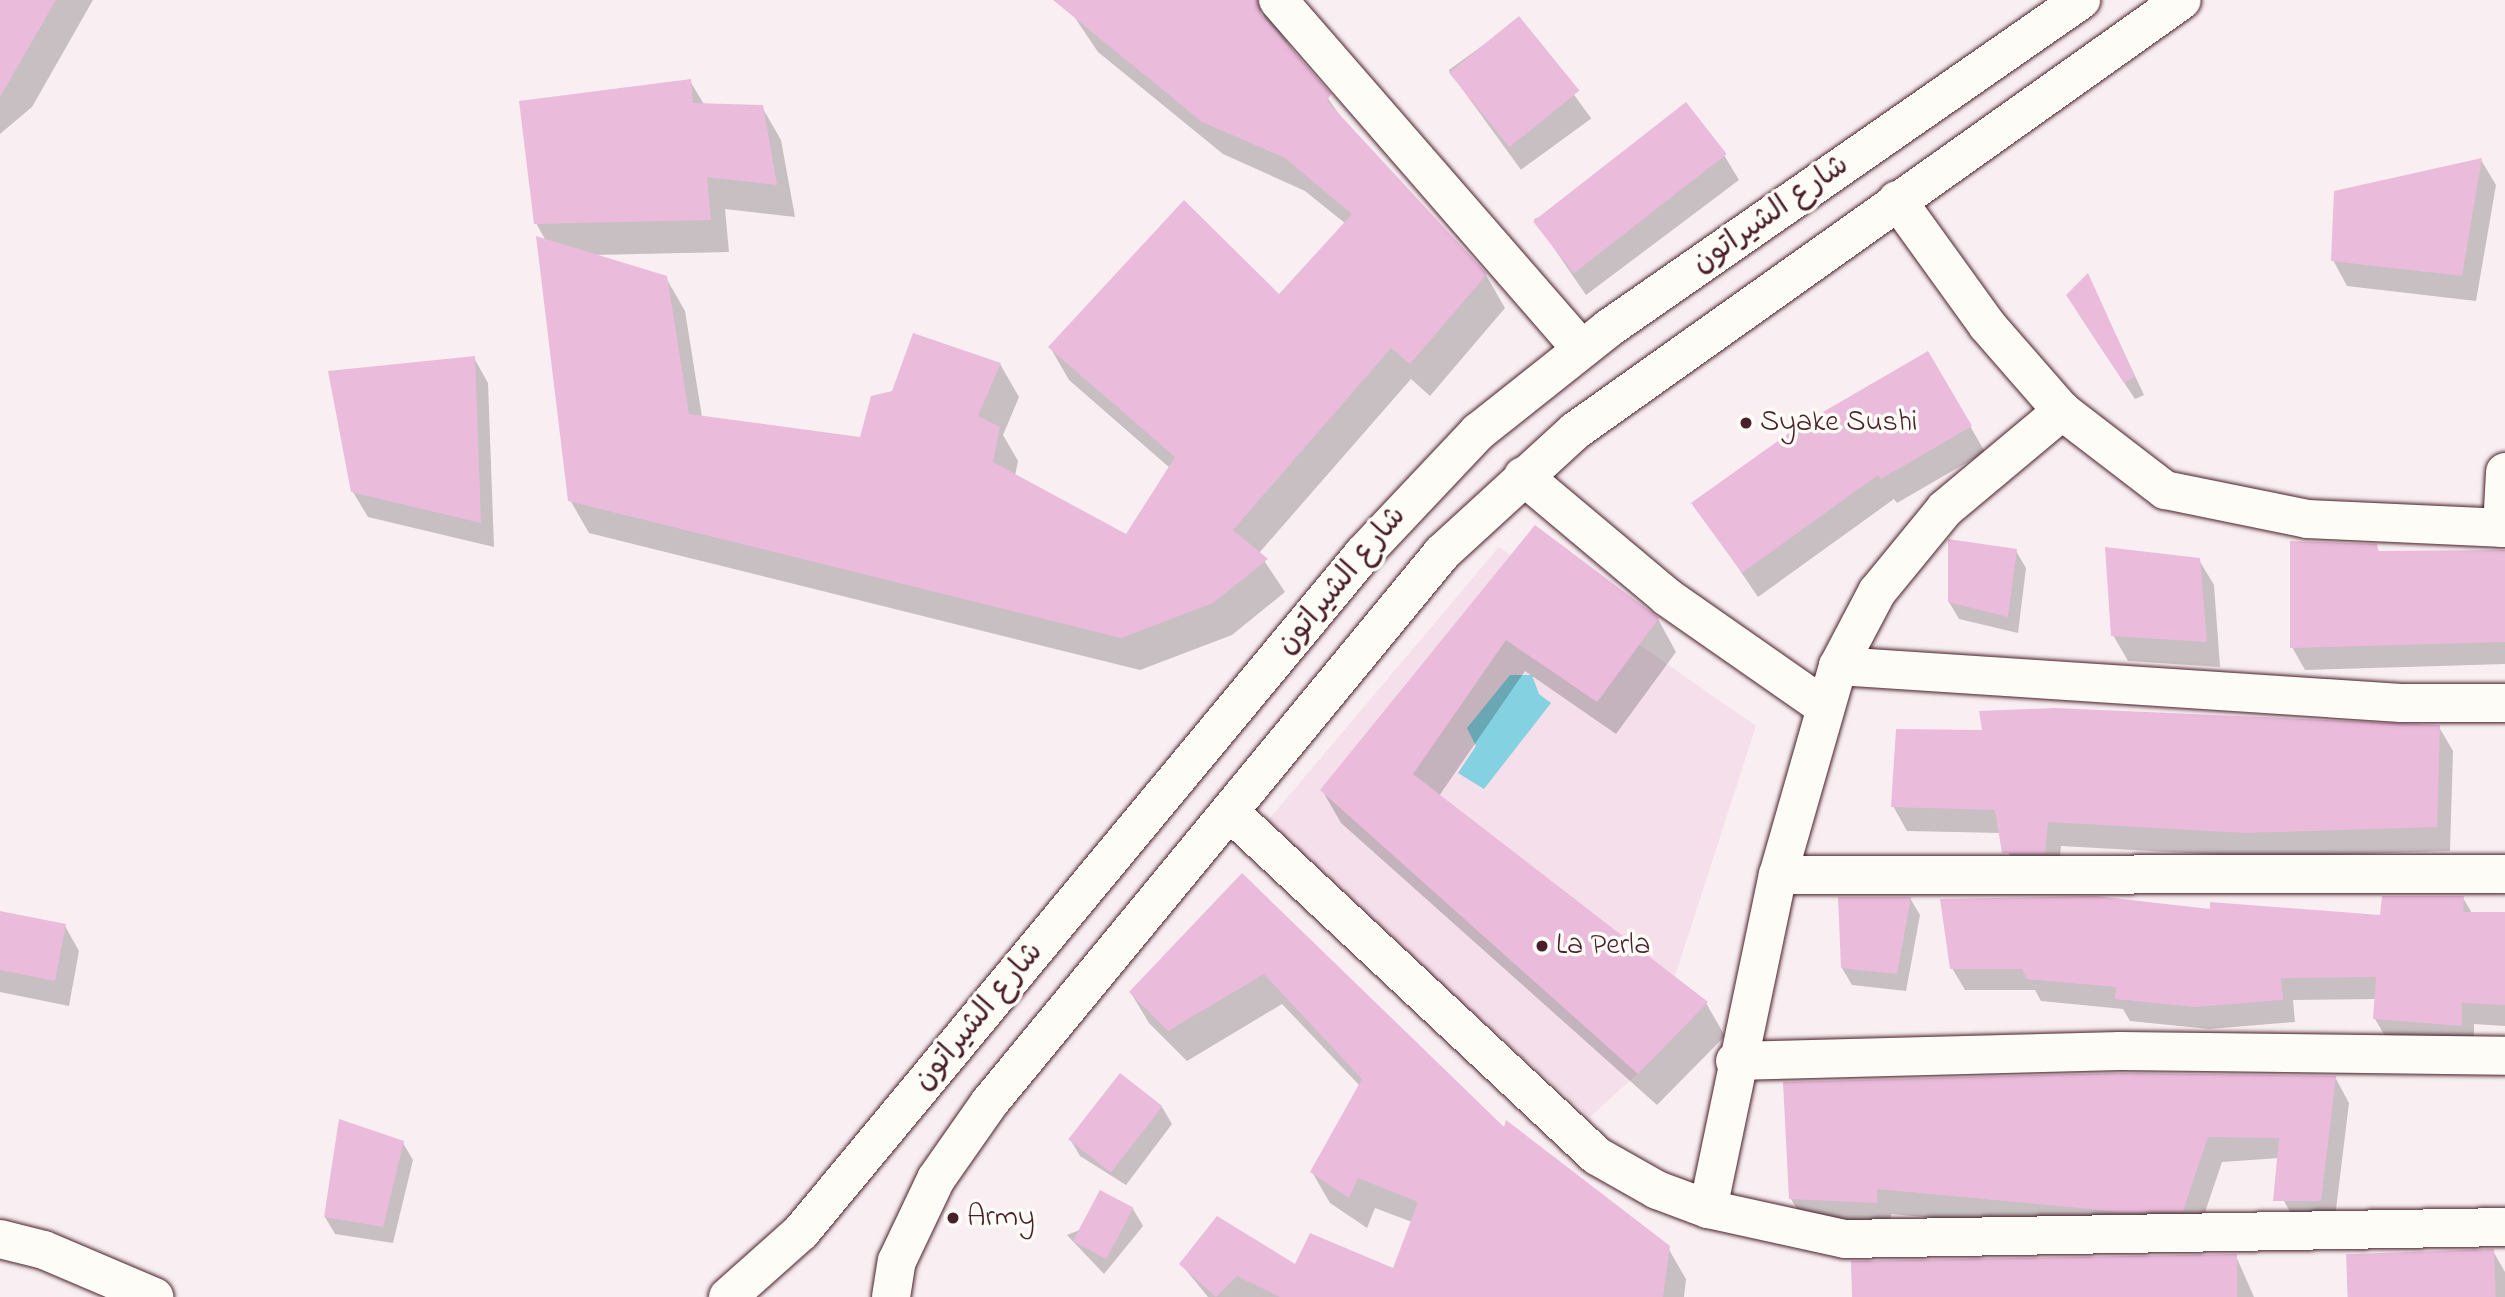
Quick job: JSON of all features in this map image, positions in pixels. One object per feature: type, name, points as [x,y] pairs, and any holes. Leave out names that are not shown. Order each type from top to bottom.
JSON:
[{"type":"street","points":[[1278,0],[1581,349]]},
{"type":"street","name":"شارع الشيراتون","points":[[728,1297],[801,1231],[1418,491],[1478,432],[1581,349],[2081,0]]},
{"type":"street","name":"شارع الشيراتون","points":[[891,1297],[897,1261],[936,1179],[990,1102],[1232,814],[1442,553],[1523,476],[1648,376],[2182,0]]},
{"type":"street","points":[[1897,200],[1987,325],[2063,411],[2165,490],[2307,519],[2504,528],[2505,472]]},
{"type":"street","points":[[1708,1209],[1735,1061],[1778,876],[1822,705],[1838,666],[1877,592],[1945,509],[2063,411]]},
{"type":"street","points":[[1523,476],[1667,597],[1822,705]]},
{"type":"street","points":[[1838,666],[2401,704],[2505,703]]},
{"type":"street","points":[[1232,814],[1597,1156],[1657,1190],[1708,1209],[1845,1239],[2505,1227]]},
{"type":"street","points":[[1778,876],[2505,874]]},
{"type":"street","points":[[1735,1061],[2120,1051],[2505,1056]]},
{"type":"street","points":[[0,1239],[44,1250],[155,1297]]},
{"type":"shaded area","name":"La Perla","points":[[1499,547],[1756,726],[1646,1066],[1590,1117],[1264,825]]},
{"type":"water","points":[[1510,675],[1532,675],[1539,694],[1551,703],[1484,789],[1458,773],[1476,746],[1467,728]]},
{"type":"building","points":[[0,0],[56,0],[0,97]]},
{"type":"building","points":[[1053,0],[1257,0],[1261,14],[1331,94],[1327,101],[1487,274],[1410,364],[1391,348],[1233,530],[1268,559],[1213,603],[1121,638],[568,501],[536,236],[667,276],[689,414],[860,437],[871,396],[892,391],[913,333],[1001,363],[978,416],[1000,427],[993,462],[1126,534],[1175,457],[1048,347],[1184,200],[1279,294],[1352,214],[1285,158],[1202,122]]},
{"type":"building","points":[[1519,16],[1579,91],[1509,147],[1449,73]]},
{"type":"building","points":[[691,79],[693,103],[763,105],[777,185],[707,177],[711,220],[534,224],[519,101]]},
{"type":"building","points":[[1686,102],[1727,154],[1574,273],[1533,221]]},
{"type":"building","points":[[2482,158],[2462,276],[2331,261],[2334,191]]},
{"type":"building","points":[[2088,273],[2135,377],[2124,383],[2066,295]]},
{"type":"building","points":[[1928,351],[1972,426],[1881,479],[1878,475],[1742,573],[1691,503],[1799,426]]},
{"type":"building","points":[[475,356],[481,523],[351,492],[328,371]]},
{"type":"building","points":[[1535,525],[1659,618],[1597,702],[1506,640],[1413,774],[1708,1002],[1638,1074],[1320,790]]},
{"type":"building","points":[[1948,539],[2017,549],[2008,617],[1948,602]]},
{"type":"building","points":[[2290,541],[2377,544],[2378,551],[2505,550],[2505,642],[2290,648]]},
{"type":"building","points":[[2105,547],[2200,558],[2207,642],[2111,636]]},
{"type":"building","points":[[2055,708],[2440,725],[2437,827],[2244,833],[2048,822],[2045,853],[2002,853],[1995,810],[1891,807],[1896,729],[1982,730],[1979,711]]},
{"type":"building","points":[[1242,873],[1504,1127],[1506,1120],[1670,1246],[1663,1297],[1280,1297],[1237,1276],[1216,1297],[1179,1264],[1217,1216],[1295,1264],[1310,1233],[1393,1268],[1418,1202],[1358,1178],[1349,1198],[1310,1172],[1362,1079],[1264,974],[1168,1031],[1129,992]]},
{"type":"building","points":[[2095,896],[2210,909],[2210,902],[2380,915],[2382,896],[2464,896],[2463,912],[2505,912],[2505,1005],[2462,1003],[2462,1026],[2373,1019],[2376,977],[2281,978],[2283,1000],[2195,1007],[2115,999],[2116,987],[2027,979],[2022,969],[1950,969],[1940,899]]},
{"type":"building","points":[[1838,897],[1911,897],[1897,974],[1841,968]]},
{"type":"building","points":[[0,911],[66,924],[55,981],[0,970]]},
{"type":"building","points":[[1120,1073],[1163,1106],[1111,1172],[1068,1139]]},
{"type":"building","points":[[2120,1073],[2336,1076],[2321,1201],[2273,1201],[2279,1138],[2208,1137],[2183,1211],[2122,1212],[1877,1189],[1877,1203],[1789,1199],[1783,1082]]},
{"type":"building","points":[[339,1119],[404,1141],[383,1227],[324,1217]]},
{"type":"building","points":[[1100,1190],[1134,1208],[1106,1259],[1073,1241]]},
{"type":"building","points":[[2494,1249],[2496,1297],[2348,1297],[2346,1254]]},
{"type":"building","points":[[2237,1254],[2237,1297],[1852,1297],[1851,1261]]},
{"type":"place","name":"Syake Sushi","points":[[1746,423]]},
{"type":"place","name":"La Perla","points":[[1542,946]]},
{"type":"place","name":"Army","points":[[953,1218]]}]
